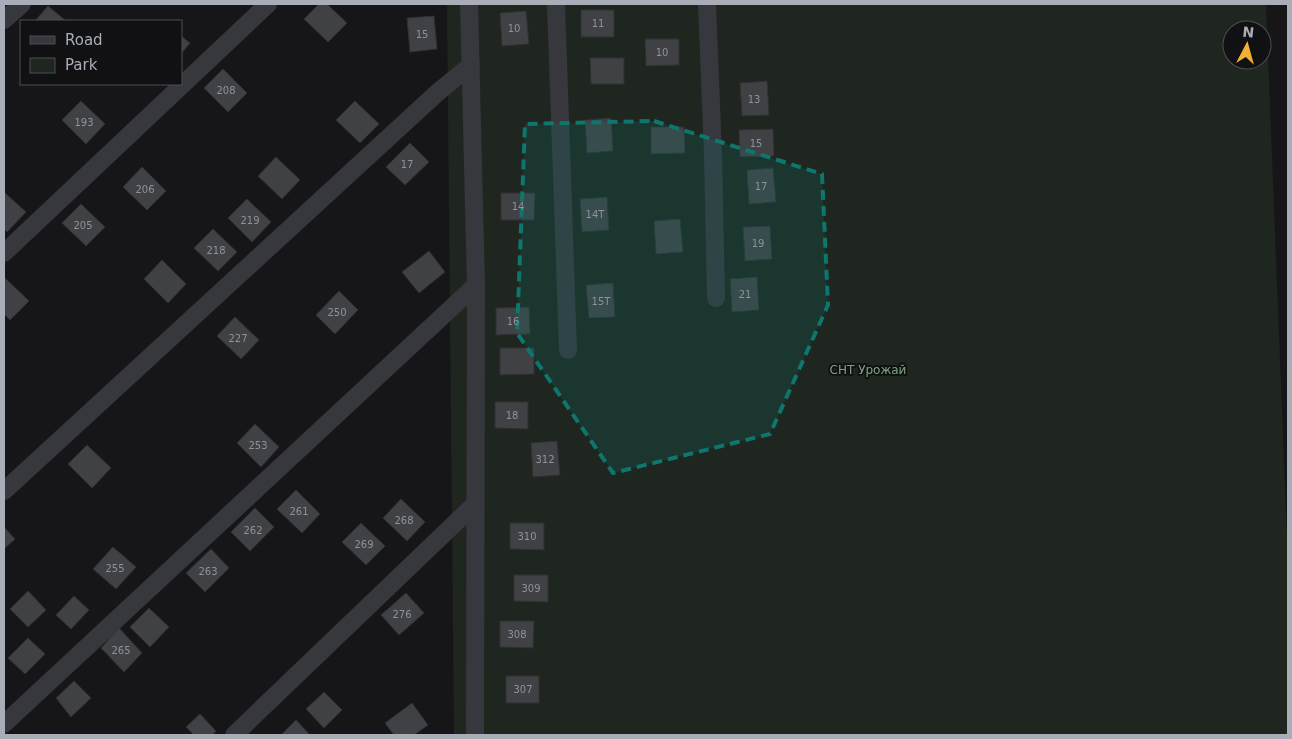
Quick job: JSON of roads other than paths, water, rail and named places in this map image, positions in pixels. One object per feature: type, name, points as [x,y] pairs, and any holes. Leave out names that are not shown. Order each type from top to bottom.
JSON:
[{"type":"street","points":[[4,20],[22,4]]},
{"type":"street","points":[[4,253],[268,4]]},
{"type":"street","points":[[469,4],[476,285],[475,735]]},
{"type":"street","points":[[556,4],[568,350]]},
{"type":"street","points":[[708,4],[716,298]]},
{"type":"street","points":[[4,491],[437,93],[471,65]]},
{"type":"street","points":[[4,724],[476,285]]},
{"type":"street","points":[[234,735],[476,504]]},
{"type":"park label","name":"СНТ Урожай","points":[[868,370]]}]
